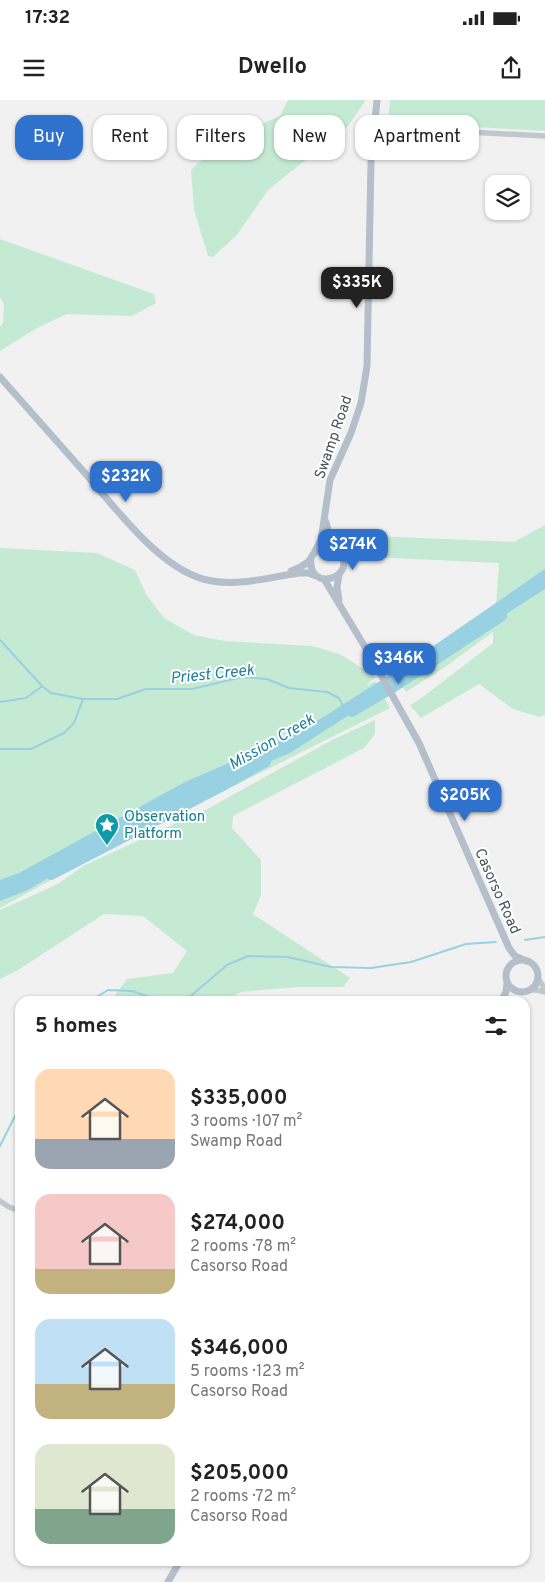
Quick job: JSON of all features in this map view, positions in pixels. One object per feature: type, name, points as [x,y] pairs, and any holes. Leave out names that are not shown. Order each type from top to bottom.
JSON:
[{"type":"main road","name":"Swamp Road","points":[[375,115],[377,100]]},
{"type":"main road","name":"Swamp Road","points":[[315,551],[321,540],[330,480],[351,432],[361,403],[367,366],[372,160]]},
{"type":"main road","points":[[0,377],[149,545],[184,570],[211,581],[230,583],[308,573],[329,579],[339,575],[344,565],[343,560],[338,550],[329,546],[320,548],[297,569],[279,576]]},
{"type":"main road","name":"Swamp Road","points":[[326,514],[330,540],[338,550]]},
{"type":"main road","points":[[311,558],[312,569],[321,578]]},
{"type":"main road","name":"Casorso Road","points":[[339,575],[336,587],[340,605]]},
{"type":"main road","name":"Casorso Road","points":[[321,578],[340,605],[419,743],[508,948],[515,956],[526,961]]},
{"type":"main road","name":"Casorso Road","points":[[508,948],[508,968]]},
{"type":"main road","points":[[504,996],[508,968],[516,962],[526,961],[534,967],[537,977],[534,987],[530,990],[508,996]]},
{"type":"main road","points":[[507,983],[519,992]]},
{"type":"main road","points":[[168,1582],[177,1566]]},
{"type":"street","points":[[479,133],[545,136]]},
{"type":"street","points":[[537,977],[545,991]]},
{"type":"street","points":[[530,990],[545,991]]},
{"type":"street","points":[[0,1201],[15,1209]]},
{"type":"green space","points":[[288,100],[366,100],[345,128],[345,115],[280,115]]},
{"type":"green space","points":[[390,100],[545,100],[545,131],[479,127],[479,115],[389,115]]},
{"type":"green space","points":[[274,119],[274,160],[306,160],[268,190],[237,235],[213,257],[208,256],[194,210],[191,170],[201,160],[264,160],[264,123]]},
{"type":"green space","points":[[0,239],[154,294],[156,303],[132,316],[67,314],[37,328],[0,351],[0,327],[3,323],[4,305],[0,297]]},
{"type":"green space","points":[[545,525],[545,715],[540,717],[513,709],[479,684],[421,718],[410,705],[493,643],[493,632],[445,667],[406,692],[396,675],[496,605],[499,563],[371,557],[372,536],[514,542]]},
{"type":"green space","points":[[0,548],[97,553],[135,570],[146,594],[164,618],[194,635],[225,641],[312,646],[340,654],[376,677],[365,686],[375,681],[390,708],[242,782],[113,842],[51,880],[0,908]]},
{"type":"green space","points":[[375,720],[375,734],[364,748],[233,816],[232,828],[261,860],[261,895],[253,914],[350,978],[343,987],[298,987],[241,992],[233,996],[115,996],[127,979],[173,973],[187,951],[143,916],[104,914],[18,970],[0,979],[0,910],[56,885],[85,865],[209,808],[332,740]]},
{"type":"water","name":"Mission Creek","points":[[545,569],[545,589],[290,753],[224,781],[175,811],[118,836],[28,890],[0,901],[0,880],[19,873],[185,782],[298,733],[413,660]]},
{"type":"waterway","name":"Mission Creek","points":[[352,712],[391,689],[502,616]]},
{"type":"waterway","name":"Priest Creek","points":[[0,640],[42,686],[51,693],[83,699],[117,699],[146,689],[192,689],[242,677],[267,679],[289,688],[327,692],[339,698],[343,706]]},
{"type":"waterway","points":[[0,702],[26,698],[41,687]]},
{"type":"waterway","points":[[0,749],[31,749],[64,733],[74,723],[83,699]]},
{"type":"waterway","name":"Mission Creek","points":[[51,875],[266,762]]},
{"type":"waterway","points":[[525,940],[545,937]]},
{"type":"waterway","points":[[191,996],[227,965],[248,956],[288,957],[331,967],[371,968],[411,962],[466,944],[496,942]]},
{"type":"waterway","points":[[98,996],[108,990],[132,991],[146,996]]},
{"type":"waterway","points":[[0,1146],[15,1116]]},
{"type":"place","name":"Observation Platform","points":[[107,846]]}]
